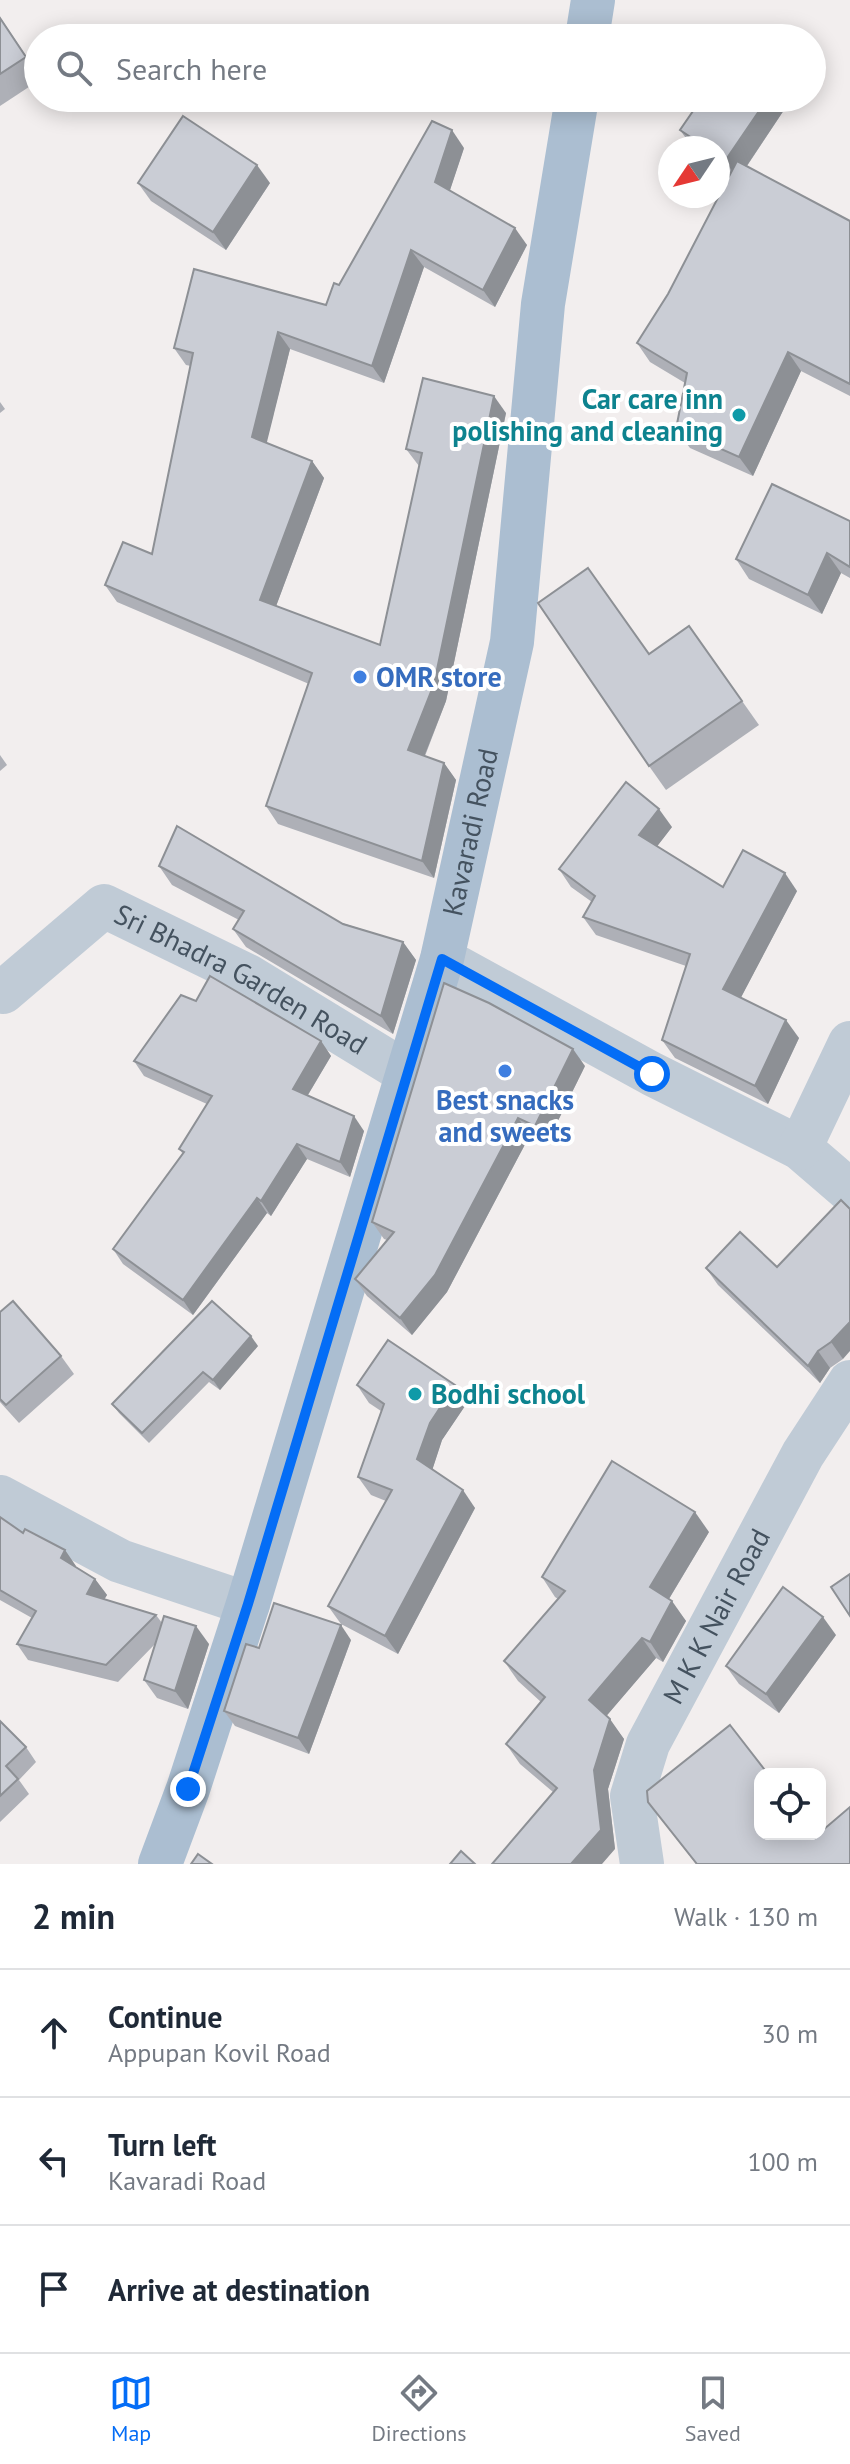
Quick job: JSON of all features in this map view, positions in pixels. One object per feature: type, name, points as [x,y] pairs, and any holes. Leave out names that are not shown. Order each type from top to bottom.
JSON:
[{"type":"main road","points":[[589,24],[593,0]]},
{"type":"main road","name":"Kavaradi Road","points":[[160,1864],[188,1789],[248,1604],[410,1075],[442,959],[512,642],[543,304],[575,112]]},
{"type":"street","name":"Sri Bhadra Garden Road","points":[[0,989],[3,992],[104,906],[248,976],[410,1075]]},
{"type":"street","points":[[442,959],[652,1074],[800,1148],[850,1191]]},
{"type":"street","points":[[800,1148],[850,1043]]},
{"type":"street","name":"M K K Nair Road","points":[[642,1864],[632,1796],[648,1744],[803,1454],[850,1382]]},
{"type":"street","points":[[0,1497],[120,1561],[248,1604]]},
{"type":"building","points":[[0,18],[24,58],[0,74]]},
{"type":"building","points":[[692,112],[758,112],[730,154],[730,136],[689,136],[680,130]]},
{"type":"building","points":[[183,116],[257,165],[213,232],[138,183]]},
{"type":"building","points":[[432,121],[452,130],[435,182],[515,228],[483,290],[411,250],[372,366],[278,332],[252,437],[312,461],[260,600],[380,645],[422,453],[406,449],[423,378],[494,396],[434,684],[408,750],[444,763],[422,861],[266,806],[312,673],[105,585],[123,542],[152,554],[193,353],[174,348],[194,269],[326,305],[334,283],[339,285]]},
{"type":"building","points":[[737,161],[850,221],[850,384],[788,352],[739,457],[676,429],[687,373],[637,343],[668,294],[713,208],[730,208],[730,174]]},
{"type":"building","points":[[772,484],[850,521],[850,567],[827,553],[808,595],[736,559]]},
{"type":"building","points":[[588,568],[649,654],[689,626],[742,701],[649,766],[538,603]]},
{"type":"building","points":[[626,782],[659,809],[639,835],[723,887],[743,850],[785,873],[723,989],[786,1020],[755,1086],[662,1040],[690,954],[583,917],[595,896],[559,869]]},
{"type":"building","points":[[177,826],[343,924],[403,942],[381,1016],[233,929],[244,911],[159,866]]},
{"type":"building","points":[[210,976],[321,1041],[293,1089],[354,1116],[340,1162],[297,1144],[261,1201],[257,1198],[183,1300],[113,1249],[184,1152],[179,1149],[212,1096],[134,1061],[181,995],[196,1001]]},
{"type":"building","points":[[444,983],[489,1003],[573,1049],[535,1126],[518,1118],[435,1275],[400,1318],[355,1279],[394,1232],[372,1222]]},
{"type":"building","points":[[841,1200],[850,1209],[850,1322],[818,1351],[808,1366],[706,1268],[740,1232],[777,1267]]},
{"type":"building","points":[[13,1301],[61,1356],[6,1405],[0,1399],[0,1312]]},
{"type":"building","points":[[212,1301],[251,1336],[213,1380],[203,1372],[142,1433],[112,1404]]},
{"type":"building","points":[[388,1340],[455,1385],[430,1423],[417,1459],[463,1490],[385,1636],[328,1606],[392,1490],[358,1477],[384,1404],[357,1385]]},
{"type":"building","points":[[612,1461],[695,1512],[650,1587],[672,1601],[650,1642],[642,1638],[589,1700],[610,1719],[594,1770],[601,1830],[571,1864],[492,1864],[557,1788],[506,1744],[545,1697],[504,1661],[565,1591],[542,1577]]},
{"type":"building","points":[[0,1517],[23,1533],[25,1529],[65,1550],[61,1558],[95,1579],[87,1594],[156,1615],[106,1665],[17,1644],[36,1611],[0,1590]]},
{"type":"building","points":[[850,1574],[850,1616],[831,1587]]},
{"type":"building","points":[[783,1587],[823,1617],[766,1694],[726,1666]]},
{"type":"building","points":[[274,1603],[341,1625],[298,1738],[224,1711],[246,1644],[259,1648]]},
{"type":"building","points":[[164,1616],[196,1626],[175,1691],[144,1680]]},
{"type":"building","points":[[0,1721],[26,1747],[6,1766],[18,1779],[0,1796]]},
{"type":"building","points":[[730,1725],[763,1768],[754,1768],[754,1840],[826,1840],[826,1827],[850,1807],[850,1864],[697,1864],[648,1802],[647,1791]]},
{"type":"building","points":[[461,1851],[475,1864],[450,1864]]},
{"type":"building","points":[[198,1854],[212,1864],[191,1864]]},
{"type":"place","name":"Car care inn polishing and cleaning","points":[[739,415]]},
{"type":"place","name":"OMR store","points":[[360,677]]},
{"type":"place","name":"Best snacks and sweets","points":[[505,1071]]},
{"type":"place","name":"Bodhi school","points":[[415,1394]]},
{"type":"route","points":[[188,1789],[410,1075],[442,959],[652,1074]]}]
